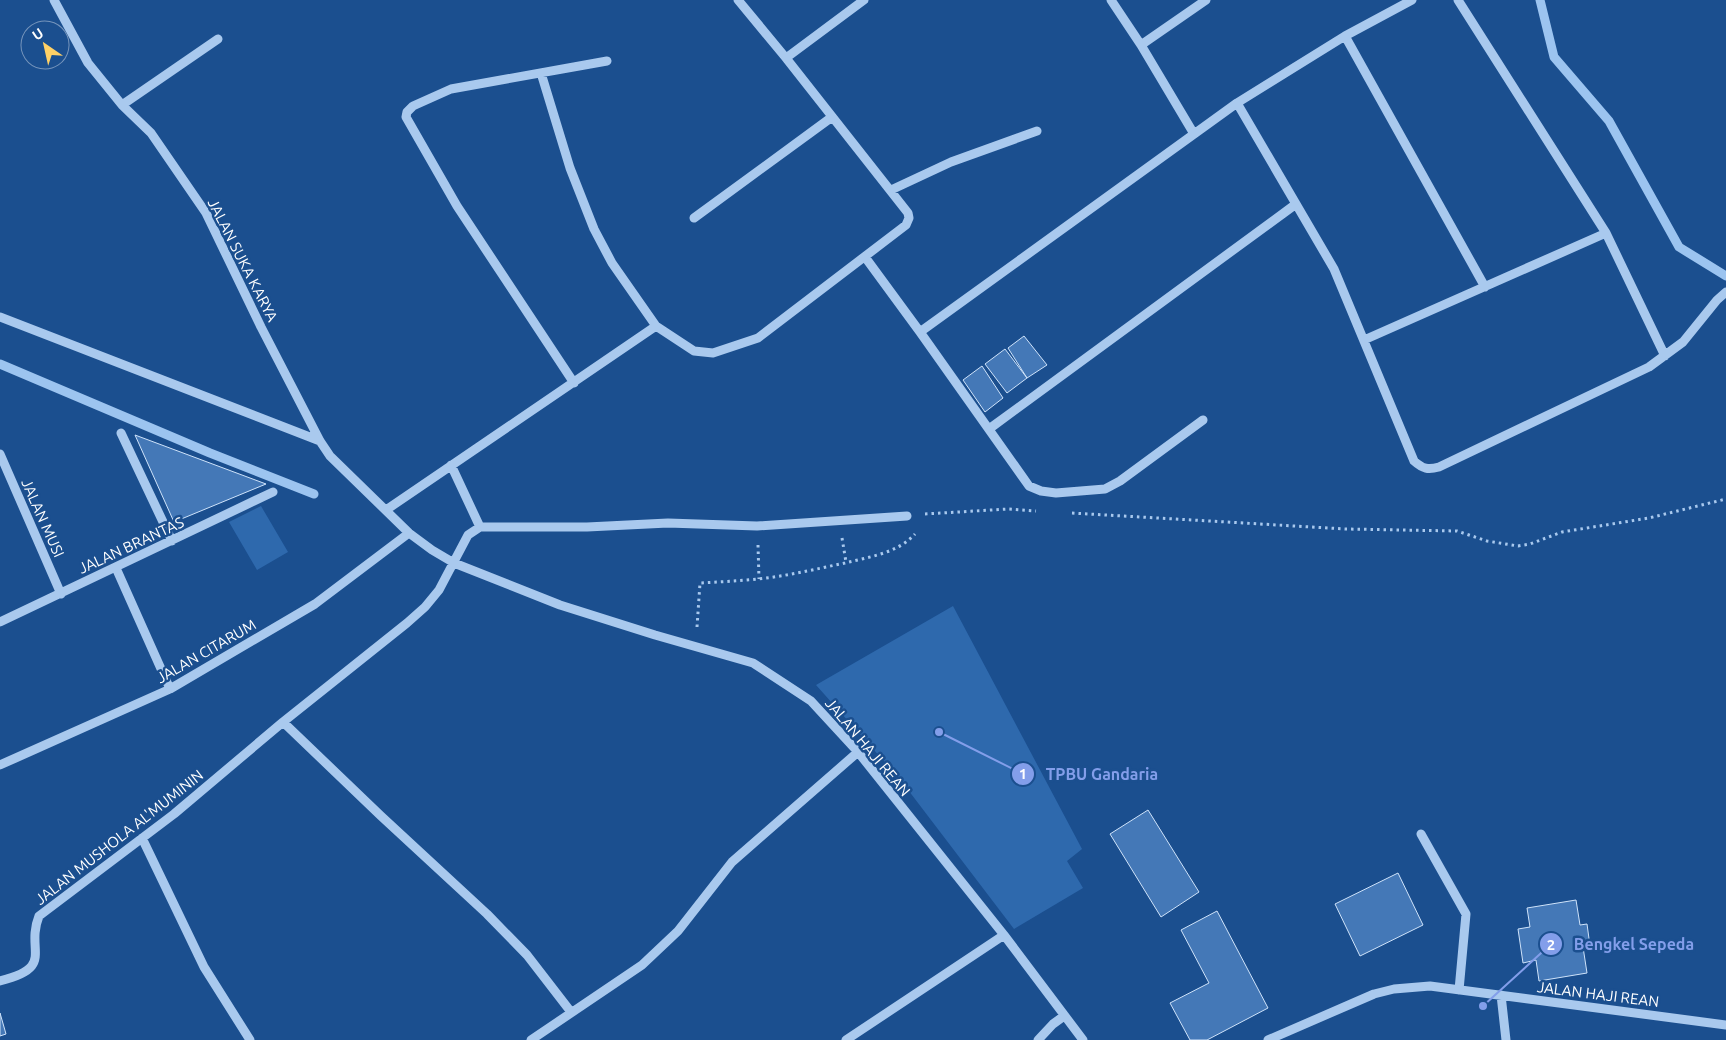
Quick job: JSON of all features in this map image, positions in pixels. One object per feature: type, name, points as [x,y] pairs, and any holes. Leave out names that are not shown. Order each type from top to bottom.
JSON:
[{"type":"street","name":"JALAN SUKA KARYA","points":[[54,0],[88,63],[122,105],[151,133],[206,213],[320,441],[330,456],[386,510]]},
{"type":"street","points":[[541,73],[570,168],[594,229],[612,263],[656,326],[694,351],[713,353],[758,338],[908,222],[908,214],[891,190],[738,0]]},
{"type":"street","points":[[786,58],[864,0]]},
{"type":"street","points":[[1112,0],[1141,44],[1194,134]]},
{"type":"street","points":[[1141,44],[1206,0]]},
{"type":"street","points":[[920,332],[1237,103],[1345,36],[1412,0]]},
{"type":"street","points":[[1458,0],[1606,233],[1665,356]]},
{"type":"street","points":[[1345,36],[1485,287]]},
{"type":"street","points":[[122,105],[218,39]]},
{"type":"street","points":[[574,383],[457,206],[406,117],[407,112],[413,106],[451,89],[606,61]]},
{"type":"street","points":[[1237,103],[1334,269],[1414,461],[1423,468],[1430,470],[1439,467],[1649,367],[1683,342],[1717,300],[1726,292]]},
{"type":"street","points":[[694,218],[832,117]]},
{"type":"street","points":[[891,190],[951,162],[1037,131]]},
{"type":"street","points":[[989,429],[1296,204]]},
{"type":"street","points":[[1364,340],[1606,233]]},
{"type":"street","points":[[865,257],[1029,486],[1040,491],[1056,493],[1105,489],[1120,481],[1203,420]]},
{"type":"street","points":[[0,317],[320,441]]},
{"type":"street","points":[[386,510],[656,326]]},
{"type":"street","points":[[121,433],[172,541]]},
{"type":"street","name":"JALAN MUSI","points":[[0,454],[61,594]]},
{"type":"street","points":[[451,465],[480,527],[587,527],[668,523],[758,526],[907,516]]},
{"type":"street","name":"JALAN BRANTAS","points":[[0,622],[273,492]]},
{"type":"street","name":"JALAN HAJI REAN","points":[[386,510],[409,533],[454,563],[560,605],[655,635],[753,662],[811,701],[858,752],[1004,935],[1083,1040]]},
{"type":"street","name":"JALAN MUSHOLA AL'MUMININ","points":[[0,981],[29,970],[36,959],[34,927],[39,916],[174,814],[283,722],[407,623],[425,607],[439,590],[468,535],[480,527]]},
{"type":"street","name":"JALAN CITARUM","points":[[0,765],[170,689],[315,604],[409,533]]},
{"type":"street","points":[[116,568],[170,689]]},
{"type":"street","points":[[283,722],[487,914],[527,955],[572,1012]]},
{"type":"street","points":[[531,1040],[642,965],[678,931],[732,862],[858,752]]},
{"type":"street","points":[[1421,834],[1466,914],[1459,990]]},
{"type":"street","points":[[142,838],[204,968],[250,1040]]},
{"type":"street","points":[[846,1040],[1004,935]]},
{"type":"street","name":"JALAN HAJI REAN","points":[[1268,1040],[1374,994],[1394,989],[1430,986],[1726,1025]]},
{"type":"street","points":[[1501,995],[1506,1040]]},
{"type":"street","points":[[1038,1040],[1053,1024],[1064,1016]]},
{"type":"path","points":[[1064,512],[1346,528],[1458,531],[1495,543],[1518,546],[1530,544],[1562,532],[1649,518],[1726,499]]},
{"type":"path","points":[[907,516],[1008,509],[1046,511]]},
{"type":"path","points":[[927,520],[933,514]]},
{"type":"path","points":[[758,526],[758,579]]},
{"type":"path","points":[[695,645],[700,583],[758,579],[814,570],[898,548],[916,533]]},
{"type":"shaded area","points":[[261,506],[288,552],[257,570],[229,522]]},
{"type":"shaded area","points":[[953,606],[1082,849],[1067,861],[1083,888],[1014,929],[899,778],[816,685]]},
{"type":"building","points":[[1024,336],[1047,365],[1027,378],[1008,348]]},
{"type":"building","points":[[1005,349],[1027,378],[1007,393],[985,364]]},
{"type":"building","points":[[982,366],[1003,398],[985,412],[963,380]]},
{"type":"building","points":[[135,435],[266,484],[174,522]]},
{"type":"building","points":[[1148,810],[1199,892],[1161,917],[1110,834]]},
{"type":"building","points":[[1398,873],[1423,925],[1360,956],[1335,904]]},
{"type":"building","points":[[1576,900],[1580,925],[1587,924],[1590,946],[1583,947],[1587,973],[1539,981],[1536,960],[1523,963],[1518,929],[1530,927],[1527,908]]},
{"type":"building","points":[[1217,911],[1268,1008],[1207,1040],[1190,1040],[1170,1003],[1209,983],[1181,930]]},
{"type":"building","points":[[0,1013],[6,1034],[0,1036]]},
{"type":"waterway","points":[[1540,0],[1554,57],[1609,121],[1679,247],[1726,276]]},
{"type":"waterway","points":[[0,364],[210,453],[314,494]]},
{"type":"place","name":"TPBU Gandaria","points":[[939,732]]},
{"type":"place","name":"Bengkel Sepeda","points":[[1483,1006]]}]
